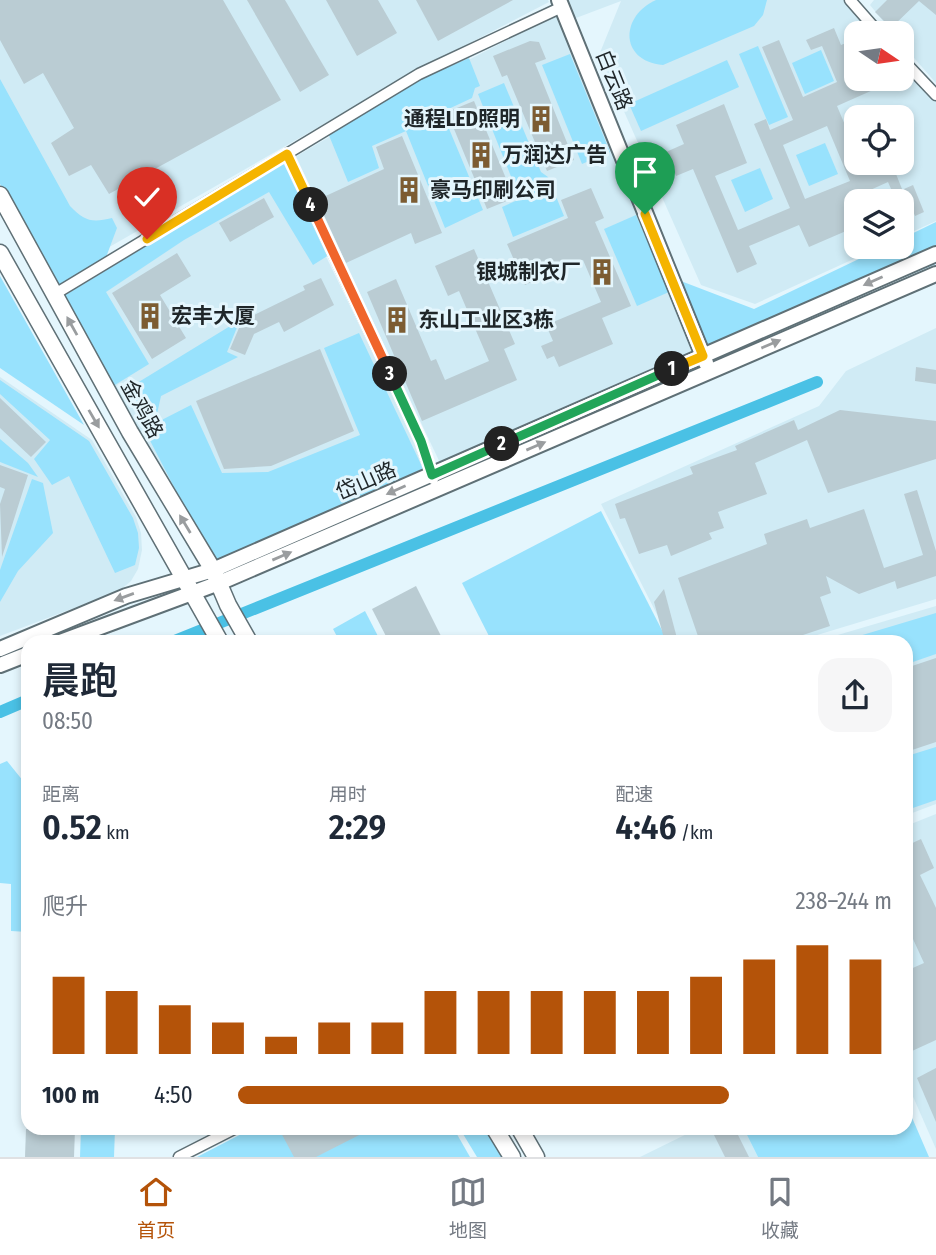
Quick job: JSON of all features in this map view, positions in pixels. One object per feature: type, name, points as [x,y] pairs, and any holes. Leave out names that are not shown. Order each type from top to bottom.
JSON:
[{"type":"main road","name":"金鸡路","points":[[0,195],[130,432],[216,577],[244,635]]},
{"type":"main road","points":[[0,253],[216,635]]},
{"type":"main road","points":[[499,1135],[512,1157]]},
{"type":"main road","points":[[523,1135],[536,1157]]},
{"type":"street","points":[[850,0],[868,21]]},
{"type":"street","points":[[55,294],[419,74],[560,3]]},
{"type":"street","name":"白云路","points":[[560,3],[709,371]]},
{"type":"street","points":[[914,72],[936,95]]},
{"type":"street","points":[[287,154],[421,441],[434,482]]},
{"type":"street","name":"岱山路","points":[[33,635],[126,596],[216,577],[434,482],[703,356],[936,254]]},
{"type":"street","name":"岱山路","points":[[434,482],[709,371],[936,274]]},
{"type":"street","name":"岱山路","points":[[76,635],[188,585]]},
{"type":"street","name":"岱山路","points":[[0,649],[21,640]]},
{"type":"street","points":[[0,665],[21,657]]},
{"type":"street","points":[[179,1157],[222,1135]]},
{"type":"shaded area","points":[[0,0],[549,2],[418,70],[57,277],[0,172]]},
{"type":"shaded area","points":[[559,0],[851,0],[869,21],[844,21],[844,91],[914,91],[914,72],[936,95],[936,221],[914,231],[914,189],[844,189],[844,259],[854,259],[755,304],[701,285],[599,55],[621,1],[568,21]]},
{"type":"shaded area","points":[[656,0],[767,0],[763,15],[754,26],[663,65],[649,62],[638,55],[632,47],[630,37],[636,16]]},
{"type":"shaded area","points":[[874,0],[936,0],[936,83],[914,58],[914,21],[883,21],[870,5]]},
{"type":"shaded area","points":[[557,14],[698,360],[442,467],[295,157],[401,95]]},
{"type":"shaded area","points":[[758,46],[788,117],[769,125],[739,54]]},
{"type":"shaded area","points":[[821,50],[834,81],[805,94],[792,63]]},
{"type":"shaded area","points":[[570,54],[610,152],[582,164],[542,65]]},
{"type":"shaded area","points":[[469,58],[480,86],[475,88],[472,98],[442,112],[483,210],[445,228],[406,131],[372,146],[379,168],[348,182],[328,133],[423,78]]},
{"type":"shaded area","points":[[727,60],[739,87],[641,131],[629,104]]},
{"type":"shaded area","points":[[0,79],[70,206],[89,220],[112,218],[117,228],[105,260],[57,287],[0,184]]},
{"type":"shaded area","points":[[504,83],[541,172],[548,177],[564,216],[513,237],[502,207],[520,199],[478,94]]},
{"type":"shaded area","points":[[825,143],[838,174],[809,186],[796,155]]},
{"type":"shaded area","points":[[285,162],[329,255],[313,265],[269,192],[184,240],[106,292],[149,364],[110,388],[62,297]]},
{"type":"shaded area","points":[[760,168],[773,199],[745,212],[731,180]]},
{"type":"shaded area","points":[[284,170],[432,475],[214,574],[70,303]]},
{"type":"shaded area","points":[[636,215],[669,292],[637,306],[604,229]]},
{"type":"shaded area","points":[[936,222],[936,264],[707,359],[673,278],[754,309],[859,259],[914,259],[914,233]]},
{"type":"shaded area","points":[[0,276],[84,425],[0,368]]},
{"type":"shaded area","points":[[240,320],[227,352],[238,357],[161,396],[157,414],[141,422],[124,391]]},
{"type":"shaded area","points":[[936,328],[936,599],[817,635],[667,635],[601,504],[819,406],[846,371]]},
{"type":"shaded area","points":[[359,333],[426,475],[217,570],[144,429],[191,405],[222,473],[268,472],[360,435],[324,348]]},
{"type":"shaded area","points":[[0,377],[92,440],[136,517],[142,550],[138,569],[131,581],[119,591],[0,636]]},
{"type":"shaded area","points":[[0,380],[89,441],[133,518],[139,548],[135,565],[115,573],[69,476],[52,485],[34,459],[50,440],[0,394]]},
{"type":"shaded area","points":[[0,439],[28,463],[38,477],[0,462]]},
{"type":"shaded area","points":[[32,479],[43,483],[53,533],[18,571],[0,602],[0,570]]},
{"type":"shaded area","points":[[601,511],[664,635],[488,635],[462,583]]},
{"type":"shaded area","points":[[936,606],[936,804],[913,813],[913,635],[838,635]]},
{"type":"shaded area","points":[[365,611],[377,635],[336,635],[333,629]]},
{"type":"shaded area","points":[[936,613],[936,654],[913,662],[913,635],[862,635]]},
{"type":"shaded area","points":[[936,747],[936,800],[913,808],[913,754]]},
{"type":"shaded area","points":[[7,761],[21,778],[21,932],[11,931],[11,884],[0,883],[0,764]]},
{"type":"shaded area","points":[[936,814],[936,1149],[913,1097],[913,823]]},
{"type":"shaded area","points":[[913,1120],[929,1157],[758,1157],[747,1135],[913,1135]]},
{"type":"shaded area","points":[[81,1135],[115,1135],[114,1157],[80,1157]]},
{"type":"shaded area","points":[[239,1135],[457,1135],[470,1157],[197,1157]]},
{"type":"shaded area","points":[[464,1135],[493,1135],[506,1157],[477,1157]]},
{"type":"shaded area","points":[[685,1135],[747,1135],[758,1157],[640,1157]]},
{"type":"building","points":[[0,0],[223,0],[281,100],[109,194],[91,165],[69,176],[51,143],[74,128],[43,73],[24,84],[0,40]]},
{"type":"building","points":[[247,0],[285,0],[329,75],[300,92]]},
{"type":"building","points":[[326,0],[378,0],[397,33],[357,56]]},
{"type":"building","points":[[416,0],[513,0],[438,41]]},
{"type":"building","points":[[887,0],[936,0],[936,15],[919,1],[898,21],[884,21],[875,12]]},
{"type":"building","points":[[834,28],[841,45],[844,44],[844,91],[871,91],[837,106],[844,123],[844,167],[827,126],[783,145],[805,199],[850,181],[847,175],[896,175],[902,189],[891,189],[888,182],[872,189],[844,189],[844,232],[809,247],[799,225],[749,246],[757,264],[737,273],[693,169],[676,176],[666,152],[684,144],[676,125],[724,104],[747,163],[715,176],[738,230],[790,208],[754,124],[766,119],[770,130],[793,120],[762,47],[779,40],[803,97],[837,82],[822,46],[811,50],[806,40]]},
{"type":"building","name":"通程LED照明","points":[[530,41],[539,42],[546,59],[535,63],[574,160],[547,171],[507,75],[502,77],[493,56]]},
{"type":"building","name":"万润达广告","points":[[474,101],[514,198],[487,209],[447,112]]},
{"type":"building","points":[[402,136],[442,233],[415,244],[411,233],[346,263],[317,200],[384,169],[376,147]]},
{"type":"building","points":[[913,185],[924,212],[915,216],[914,189],[904,189]]},
{"type":"building","points":[[591,188],[604,218],[595,222],[631,306],[602,318],[613,344],[559,367],[554,356],[547,359],[541,346],[553,341],[546,325],[601,302],[583,260],[525,285],[507,244],[568,218],[561,200]]},
{"type":"building","points":[[264,198],[274,217],[230,242],[219,223]]},
{"type":"building","name":"东山工业区3栋","points":[[474,249],[515,344],[504,349],[517,380],[422,421],[367,292],[396,279],[431,361],[436,359],[445,380],[489,361],[459,291],[448,296],[435,266]]},
{"type":"building","name":"宏丰大厦","points":[[177,253],[191,276],[160,295],[186,338],[152,359],[112,293]]},
{"type":"building","points":[[321,278],[334,305],[284,332],[279,322],[254,334],[245,355],[230,349],[242,321],[305,290],[303,286]]},
{"type":"building","points":[[320,349],[354,431],[271,466],[224,469],[196,401]]},
{"type":"building","points":[[916,367],[936,370],[936,384],[915,381]]},
{"type":"building","points":[[0,398],[46,442],[31,457],[0,428]]},
{"type":"building","points":[[840,410],[936,421],[936,459],[828,493],[807,440],[755,463],[767,494],[718,512],[724,528],[709,533],[712,539],[671,556],[667,545],[639,554],[625,518],[620,519],[615,504],[693,474],[690,467],[737,450],[735,446],[794,420],[798,430]]},
{"type":"building","points":[[0,465],[28,475],[2,557],[0,504],[5,489],[0,487]]},
{"type":"building","points":[[917,490],[936,551],[936,576],[897,589],[895,581],[859,594],[826,576],[831,593],[820,597],[830,626],[803,635],[698,635],[678,578],[767,544],[764,534],[807,519],[810,528],[864,509],[884,568],[923,555],[904,494]]},
{"type":"building","points":[[416,586],[440,635],[385,635],[372,609]]},
{"type":"building","points":[[664,589],[676,635],[663,635],[654,602]]},
{"type":"building","points":[[936,658],[936,742],[913,750],[913,666]]},
{"type":"building","points":[[921,839],[934,868],[920,875],[936,908],[936,1040],[913,1051],[913,968],[924,963],[913,939],[913,843]]},
{"type":"building","points":[[936,1068],[936,1122],[917,1078]]},
{"type":"building","points":[[26,1135],[75,1135],[74,1157],[25,1157]]},
{"type":"building","points":[[282,1135],[359,1135],[316,1157],[294,1157]]},
{"type":"building","points":[[714,1135],[738,1135],[749,1157],[725,1157]]},
{"type":"waterway","points":[[189,635],[817,382]]},
{"type":"waterway","points":[[0,712],[21,703]]},
{"type":"place","name":"通程LED照明","points":[[541,119]]},
{"type":"place","name":"万润达广告","points":[[481,155]]},
{"type":"place","name":"豪马印刷公司","points":[[409,190]]},
{"type":"place","name":"银城制衣厂","points":[[602,272]]},
{"type":"place","name":"宏丰大厦","points":[[150,316]]},
{"type":"place","name":"东山工业区3栋","points":[[397,320]]},
{"type":"route","points":[[147,239],[287,154],[421,441],[432,475],[703,356],[645,214]]}]
